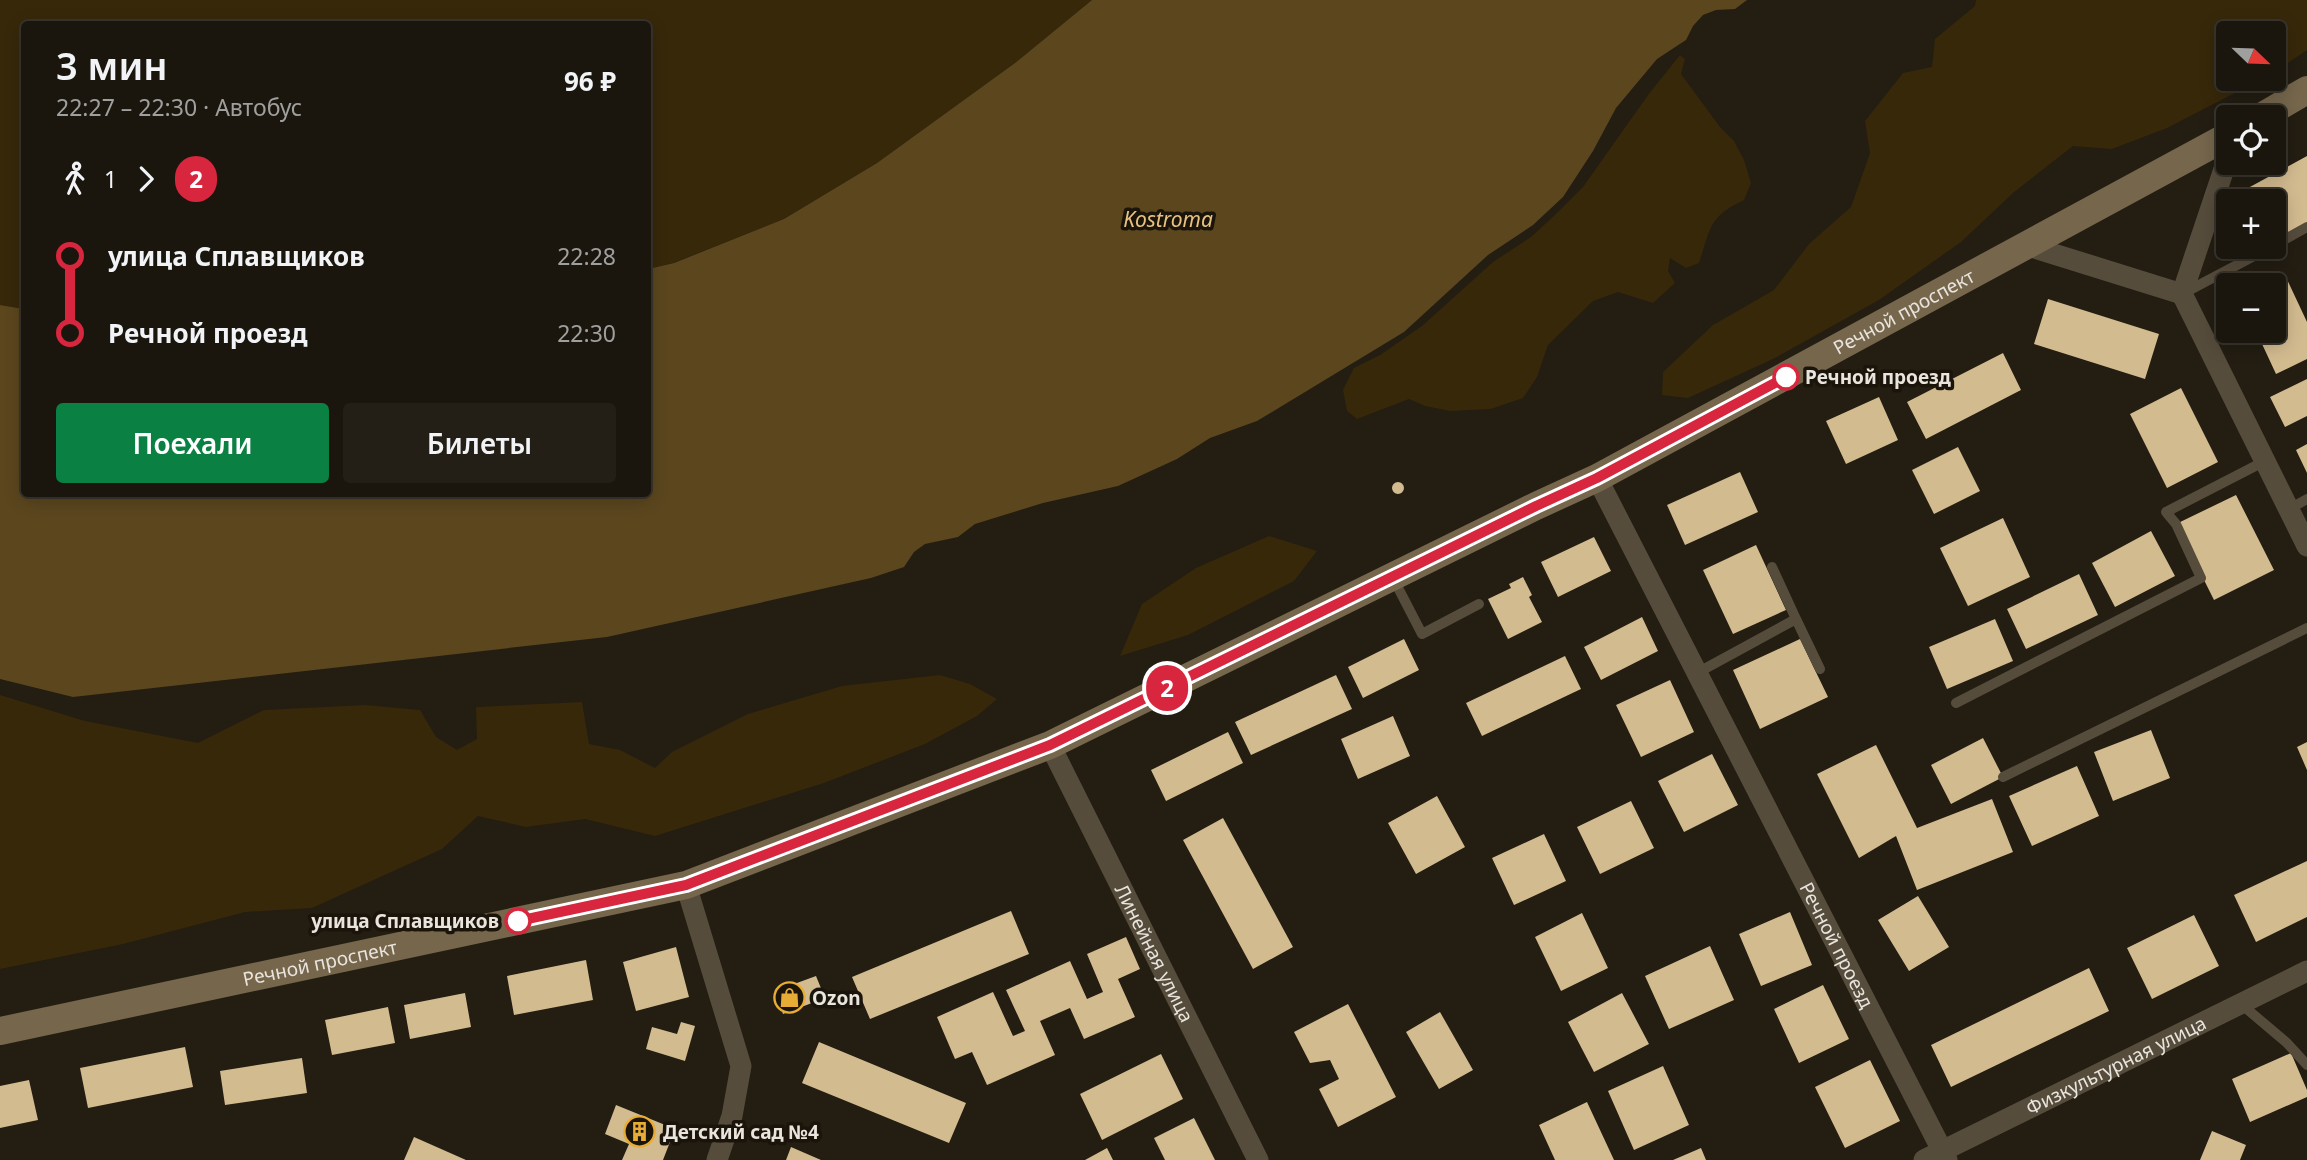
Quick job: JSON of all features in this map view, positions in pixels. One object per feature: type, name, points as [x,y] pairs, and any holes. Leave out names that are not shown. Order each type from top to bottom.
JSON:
[{"type":"street","points":[[2281,105],[2307,90]]},
{"type":"street","name":"Речной проспект","points":[[0,1031],[686,885],[1050,745],[1597,478],[2216,142]]},
{"type":"street","points":[[2222,175],[2182,294],[2265,461],[2298,504],[2307,546]]},
{"type":"street","points":[[2025,245],[2182,294]]},
{"type":"street","name":"Речной проезд","points":[[1597,478],[1938,1157]]},
{"type":"street","name":"Линейная улица","points":[[1050,745],[1258,1160]]},
{"type":"street","points":[[686,885],[741,1066],[732,1116],[717,1160]]},
{"type":"street","name":"Физкультурная улица","points":[[1938,1157],[2307,971]]},
{"type":"lane","points":[[2286,238],[2307,227]]},
{"type":"lane","points":[[2182,294],[2248,259]]},
{"type":"lane","points":[[1956,703],[2201,578],[2176,524],[2166,512],[2265,461]]},
{"type":"lane","points":[[1772,567],[1820,669]]},
{"type":"lane","points":[[1393,578],[1422,634],[1479,604]]},
{"type":"lane","points":[[1697,673],[1796,619]]},
{"type":"lane","points":[[2003,777],[2307,628]]},
{"type":"lane","points":[[2241,1004],[2287,1042],[2307,1065]]},
{"type":"shaded area","points":[[0,0],[1092,0],[1015,63],[877,163],[784,219],[673,263],[651,268],[651,21],[21,21],[21,308],[0,305]]},
{"type":"shaded area","points":[[1976,0],[2307,0],[2307,50],[2286,64],[2286,21],[2216,21],[2216,91],[2239,91],[2167,128],[2112,149],[2073,146],[2013,193],[1961,242],[1879,300],[1775,358],[1688,398],[1662,395],[1663,372],[1713,325],[1774,290],[1809,244],[1851,207],[1870,153],[1865,121],[1903,73],[1932,67],[1935,39],[1975,6]]},
{"type":"shaded area","points":[[1680,55],[1685,59],[1681,74],[1720,127],[1734,141],[1744,160],[1751,183],[1744,200],[1723,212],[1712,225],[1699,263],[1686,268],[1670,258],[1668,271],[1675,283],[1653,303],[1618,292],[1593,301],[1548,345],[1537,377],[1523,398],[1491,409],[1450,411],[1425,406],[1409,399],[1357,419],[1347,411],[1343,390],[1354,368],[1380,355],[1422,326],[1493,262],[1531,237],[1557,213],[1583,187],[1648,95]]},
{"type":"shaded area","points":[[1269,536],[1317,551],[1294,581],[1188,635],[1120,656],[1142,604],[1196,568]]},
{"type":"shaded area","points":[[940,675],[970,684],[997,699],[977,716],[925,744],[824,783],[655,836],[585,819],[526,827],[478,816],[442,849],[312,908],[245,912],[123,944],[0,969],[0,695],[85,721],[198,743],[264,710],[365,705],[420,710],[436,737],[457,750],[477,739],[476,707],[582,702],[589,744],[620,750],[655,768],[672,752],[748,714],[842,686]]},
{"type":"water","name":"Kostroma","points":[[1092,0],[1747,0],[1735,9],[1716,10],[1703,15],[1686,40],[1657,59],[1616,108],[1593,151],[1563,197],[1533,225],[1488,255],[1404,332],[1257,421],[1210,438],[1177,459],[1118,486],[1043,503],[975,524],[958,537],[925,544],[914,552],[904,567],[871,578],[607,637],[73,697],[0,679],[0,305],[21,308],[21,497],[651,497],[651,268],[674,263],[784,219],[877,163],[1015,63]]},
{"type":"building","points":[[2307,156],[2307,227],[2286,239],[2286,189],[2246,189],[2272,175],[2286,175],[2286,167]]},
{"type":"building","points":[[2286,277],[2307,322],[2307,359],[2276,374],[2262,343],[2286,343]]},
{"type":"building","points":[[2048,299],[2159,334],[2145,379],[2034,344]]},
{"type":"building","points":[[2003,353],[2021,390],[1926,439],[1907,402]]},
{"type":"building","points":[[2307,379],[2307,416],[2285,427],[2270,397]]},
{"type":"building","points":[[2181,388],[2218,462],[2167,488],[2130,414]]},
{"type":"building","points":[[1879,397],[1898,440],[1846,464],[1826,421]]},
{"type":"building","points":[[2307,444],[2307,473],[2296,450]]},
{"type":"building","points":[[1958,447],[1980,491],[1934,514],[1912,470]]},
{"type":"building","points":[[1740,472],[1758,512],[1685,545],[1667,505]]},
{"type":"building","points":[[1398,482],[1404,488],[1398,494],[1392,488]]},
{"type":"building","points":[[2236,495],[2274,570],[2214,600],[2176,524]]},
{"type":"building","points":[[2003,518],[2030,577],[1968,606],[1940,548]]},
{"type":"building","points":[[2151,531],[2175,576],[2115,607],[2092,563]]},
{"type":"building","points":[[1594,537],[1611,571],[1558,597],[1541,562]]},
{"type":"building","points":[[1756,545],[1786,610],[1733,634],[1703,570]]},
{"type":"building","points":[[2079,574],[2098,615],[2026,649],[2007,609]]},
{"type":"building","points":[[1523,577],[1532,595],[1529,597],[1542,622],[1508,639],[1488,599],[1511,588],[1509,584]]},
{"type":"building","points":[[1642,617],[1658,651],[1601,680],[1584,647]]},
{"type":"building","points":[[1995,619],[2013,661],[1947,689],[1929,647]]},
{"type":"building","points":[[1404,639],[1419,670],[1363,698],[1348,667]]},
{"type":"building","points":[[1800,639],[1828,697],[1760,729],[1733,670]]},
{"type":"building","points":[[1565,656],[1581,689],[1482,736],[1466,703]]},
{"type":"building","points":[[1336,675],[1352,709],[1251,755],[1235,722]]},
{"type":"building","points":[[1670,680],[1694,732],[1641,757],[1616,705]]},
{"type":"building","points":[[1393,716],[1410,756],[1358,779],[1341,739]]},
{"type":"building","points":[[2151,730],[2170,778],[2113,801],[2094,752]]},
{"type":"building","points":[[1228,732],[1243,763],[1166,801],[1151,770]]},
{"type":"building","points":[[1983,738],[2003,777],[1951,804],[1931,765]]},
{"type":"building","points":[[2307,742],[2307,770],[2297,747]]},
{"type":"building","points":[[1876,745],[1917,828],[1992,799],[2013,852],[1917,890],[1896,836],[1859,858],[1817,774]]},
{"type":"building","points":[[1712,754],[1738,805],[1684,832],[1658,781]]},
{"type":"building","points":[[2077,766],[2099,816],[2032,846],[2009,796]]},
{"type":"building","points":[[1437,796],[1465,847],[1416,874],[1388,823]]},
{"type":"building","points":[[1631,801],[1654,848],[1600,874],[1577,827]]},
{"type":"building","points":[[1223,818],[1293,947],[1253,969],[1183,840]]},
{"type":"building","points":[[1544,834],[1566,881],[1514,905],[1492,858]]},
{"type":"building","points":[[2307,861],[2307,917],[2256,942],[2234,895]]},
{"type":"building","points":[[1918,896],[1949,947],[1909,971],[1878,920]]},
{"type":"building","points":[[1011,911],[1029,954],[870,1019],[852,977]]},
{"type":"building","points":[[1790,912],[1812,965],[1761,986],[1739,934]]},
{"type":"building","points":[[1582,913],[1608,968],[1561,991],[1535,937]]},
{"type":"building","points":[[2194,915],[2219,966],[2152,999],[2127,948]]},
{"type":"building","points":[[1126,937],[1140,969],[1118,979],[1135,1017],[1084,1039],[1070,1008],[1040,1021],[1055,1055],[987,1085],[972,1052],[955,1059],[937,1017],[993,992],[1013,1036],[1025,1031],[1006,990],[1070,961],[1087,999],[1103,992],[1087,954]]},
{"type":"building","points":[[1710,946],[1734,1000],[1669,1029],[1645,976]]},
{"type":"building","points":[[676,947],[689,997],[636,1011],[623,962]]},
{"type":"building","points":[[586,960],[593,1000],[514,1015],[507,976]]},
{"type":"building","points":[[2089,968],[2109,1011],[1951,1087],[1931,1045]]},
{"type":"building","points":[[816,976],[825,998],[783,1014],[775,991]]},
{"type":"building","points":[[1823,985],[1849,1039],[1799,1063],[1774,1009]]},
{"type":"building","points":[[465,993],[471,1027],[410,1039],[404,1005]]},
{"type":"building","points":[[1622,993],[1649,1044],[1594,1072],[1568,1022]]},
{"type":"building","points":[[1348,1004],[1396,1097],[1338,1127],[1319,1089],[1339,1079],[1330,1060],[1310,1063],[1294,1032]]},
{"type":"building","points":[[388,1007],[395,1043],[332,1055],[325,1020]]},
{"type":"building","points":[[1440,1012],[1473,1070],[1439,1089],[1406,1032]]},
{"type":"building","points":[[681,1022],[695,1026],[685,1061],[646,1049],[652,1027],[677,1034]]},
{"type":"building","points":[[819,1042],[966,1103],[949,1143],[802,1083]]},
{"type":"building","points":[[185,1047],[193,1087],[88,1108],[80,1068]]},
{"type":"building","points":[[2291,1053],[2307,1090],[2307,1097],[2250,1122],[2232,1079]]},
{"type":"building","points":[[1161,1054],[1183,1099],[1102,1140],[1080,1094]]},
{"type":"building","points":[[302,1058],[307,1093],[225,1105],[220,1071]]},
{"type":"building","points":[[1870,1060],[1900,1121],[1845,1148],[1815,1087]]},
{"type":"building","points":[[1663,1066],[1689,1125],[1634,1150],[1608,1091]]},
{"type":"building","points":[[29,1080],[38,1120],[0,1128],[0,1086]]},
{"type":"building","points":[[1587,1102],[1614,1160],[1555,1160],[1539,1125]]},
{"type":"building","name":"Детский сад №4","points":[[616,1105],[675,1129],[663,1160],[622,1160],[629,1144],[605,1134]]},
{"type":"building","points":[[1194,1118],[1215,1160],[1165,1160],[1154,1138]]},
{"type":"building","points":[[2212,1131],[2246,1145],[2240,1160],[2200,1160]]},
{"type":"building","points":[[414,1137],[466,1160],[404,1160]]},
{"type":"building","points":[[791,1147],[821,1160],[786,1160]]},
{"type":"building","points":[[1107,1148],[1113,1160],[1085,1160]]},
{"type":"building","points":[[1701,1148],[1706,1160],[1673,1160]]},
{"type":"bus line","name":"2","points":[[518,921],[686,885],[1050,745],[1597,478],[1786,377]]},
{"type":"place","name":"Речной проезд","points":[[1786,377]]},
{"type":"place","name":"улица Сплавщиков","points":[[518,921]]},
{"type":"place","name":"Ozon","points":[[789,998]]},
{"type":"place","name":"Детский сад №4","points":[[640,1132]]}]
